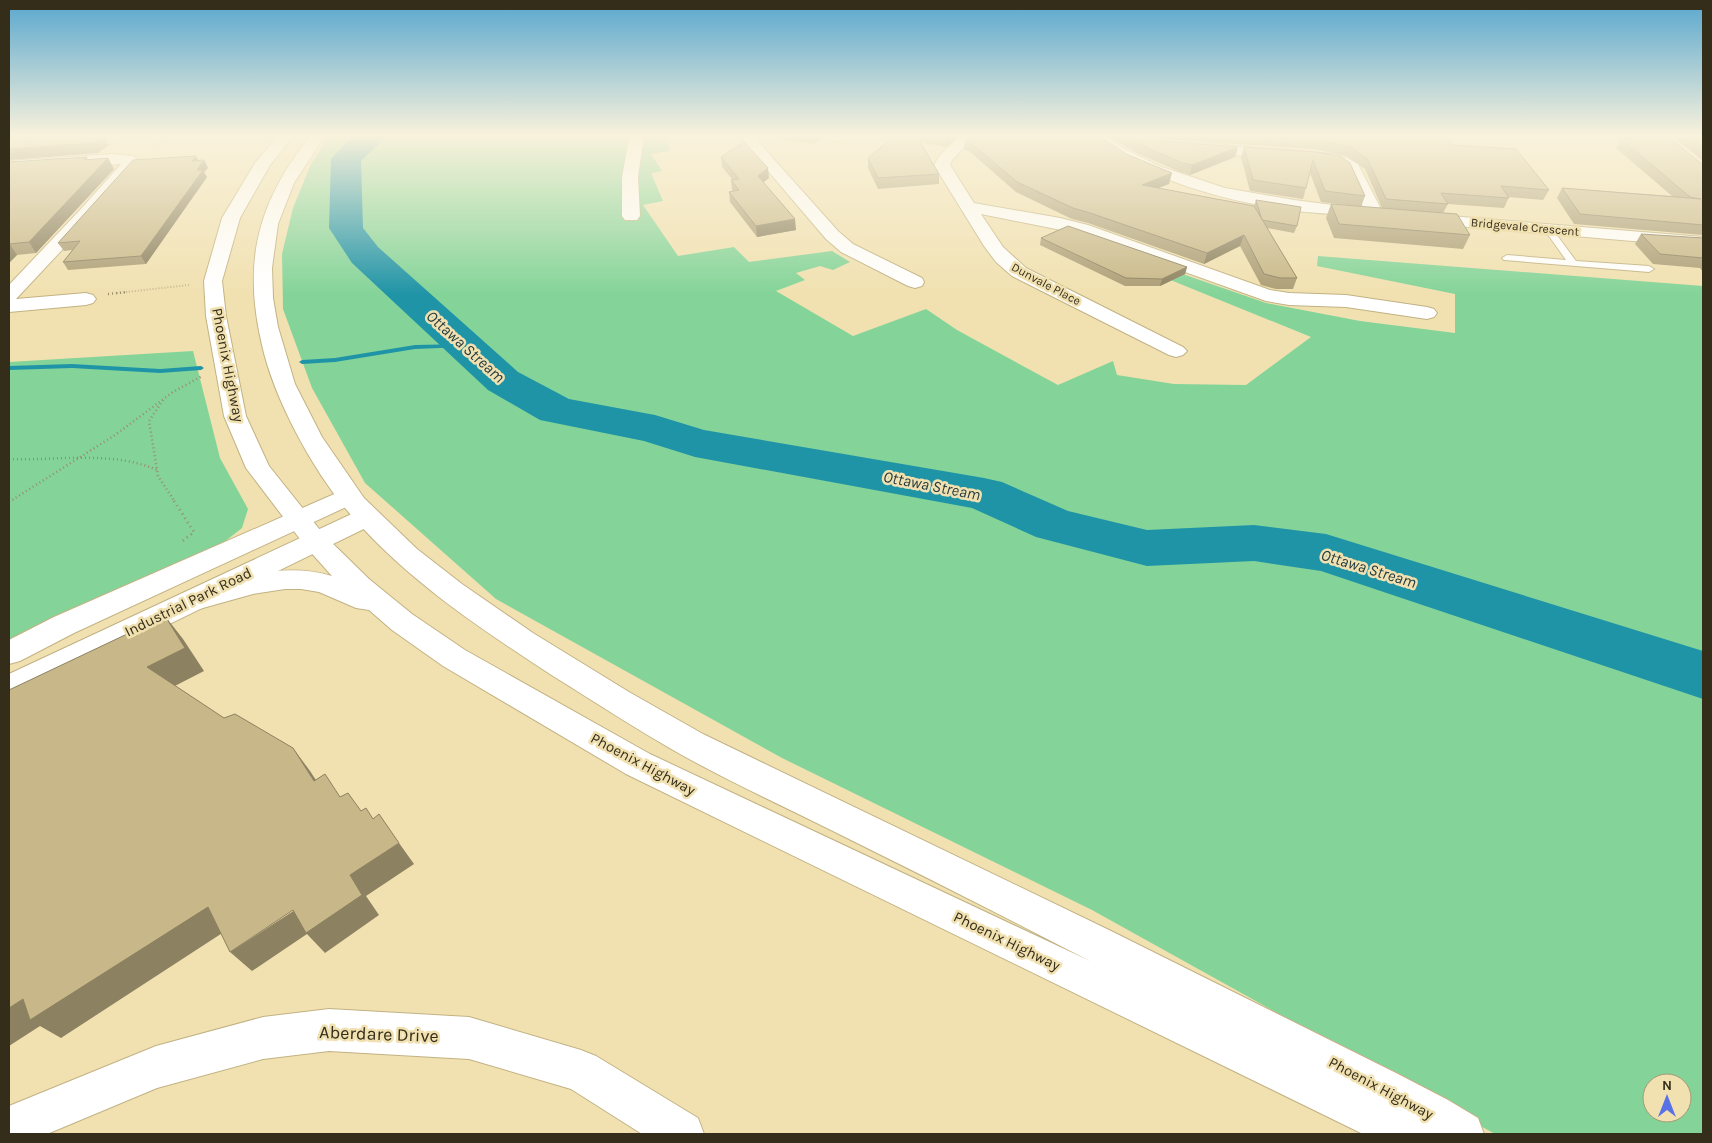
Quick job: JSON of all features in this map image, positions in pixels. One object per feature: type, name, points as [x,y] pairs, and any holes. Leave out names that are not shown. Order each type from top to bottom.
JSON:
[{"type":"street","points":[[9,296],[36,269],[109,187]]},
{"type":"street","name":"Phoenix Highway","points":[[249,187],[231,218],[214,282],[216,316],[235,416],[258,468],[297,520],[359,586],[388,611],[454,658],[638,764],[1410,1134]]},
{"type":"street","name":"Phoenix Highway","points":[[284,187],[274,207],[266,237],[262,277],[272,346],[288,395],[312,441],[358,506],[406,554],[479,613],[579,677],[693,745],[1042,916],[1340,1066],[1446,1122],[1462,1134]]},
{"type":"street","points":[[630,187],[631,216]]},
{"type":"street","points":[[790,187],[832,235],[846,248],[915,282]]},
{"type":"street","name":"Dunvale Place","points":[[955,187],[999,256],[1006,263],[1058,292],[1176,351]]},
{"type":"street","points":[[1210,187],[1252,199],[1394,216]]},
{"type":"street","points":[[1362,187],[1374,215]]},
{"type":"street","points":[[969,207],[1060,223],[1082,229],[1266,295],[1289,299],[1346,301],[1427,313]]},
{"type":"street","name":"Bridgevale Crescent","points":[[1413,218],[1703,242]]},
{"type":"street","points":[[9,306],[86,299]]},
{"type":"street","name":"Industrial Park Road","points":[[9,653],[64,625],[297,520],[358,506]]},
{"type":"street","name":"Industrial Park Road","points":[[9,688],[315,541],[358,506]]},
{"type":"street","points":[[192,601],[268,582],[294,579],[316,581],[341,589],[388,611]]},
{"type":"street","name":"Aberdare Drive","points":[[9,1128],[156,1067],[263,1038],[329,1030],[470,1038],[581,1072],[682,1134]]},
{"type":"lane","points":[[1548,229],[1573,264]]},
{"type":"lane","points":[[1507,258],[1650,269]]},
{"type":"path","points":[[86,299],[118,292],[214,282]]},
{"type":"path","points":[[9,502],[115,435],[163,400],[206,374],[226,372]]},
{"type":"path","points":[[163,400],[148,421],[158,476],[194,532],[175,546]]},
{"type":"path","points":[[9,458],[136,462],[157,470]]},
{"type":"green space","points":[[301,187],[657,187],[663,201],[643,205],[678,256],[734,247],[749,262],[832,251],[850,262],[833,270],[820,266],[796,273],[805,280],[776,291],[853,336],[926,309],[957,330],[1058,385],[1113,361],[1117,375],[1174,384],[1246,385],[1311,337],[1141,268],[1151,263],[1266,303],[1360,321],[1455,333],[1455,294],[1317,266],[1318,256],[1703,286],[1703,1134],[1495,1134],[1092,910],[782,758],[496,599],[365,483],[312,388],[283,309],[282,254],[293,208]]},
{"type":"green space","points":[[193,351],[220,458],[248,509],[242,528],[214,550],[57,616],[9,640],[9,362]]},
{"type":"building","points":[[9,187],[80,187],[29,242],[9,244]]},
{"type":"building","points":[[108,187],[190,187],[141,256],[63,262],[80,241],[58,243]]},
{"type":"building","points":[[737,187],[768,187],[795,219],[756,226],[729,192],[739,190]]},
{"type":"building","points":[[1029,187],[1154,187],[1254,206],[1297,278],[1280,278],[1264,274],[1244,235],[1207,253],[1073,208]]},
{"type":"building","points":[[1324,187],[1361,187],[1365,196],[1325,191]]},
{"type":"building","points":[[1381,187],[1502,187],[1509,198],[1441,193],[1448,204],[1386,199]]},
{"type":"building","points":[[1517,187],[1547,187],[1549,190]]},
{"type":"building","points":[[1679,187],[1703,187],[1703,225],[1580,214],[1562,188],[1701,199],[1690,197]]},
{"type":"building","points":[[1256,200],[1301,207],[1297,226],[1262,220]]},
{"type":"building","points":[[1331,204],[1457,214],[1470,235],[1339,224]]},
{"type":"building","points":[[1068,226],[1187,267],[1162,279],[1126,278],[1041,238]]},
{"type":"building","points":[[1641,234],[1703,238],[1703,258],[1660,254]]},
{"type":"building","points":[[165,616],[185,648],[147,667],[224,718],[235,714],[293,748],[314,781],[325,774],[340,797],[348,793],[361,811],[366,808],[373,819],[379,814],[399,843],[350,875],[362,895],[306,933],[293,910],[230,952],[208,907],[30,1020],[23,999],[9,1008],[9,690]]},
{"type":"waterway","name":"Ottawa Stream","points":[[346,187],[346,228],[365,255],[503,381],[556,410],[655,429],[695,443],[984,494],[1054,525],[1147,548],[1254,543],[1326,553],[1703,675]]},
{"type":"waterway","points":[[302,362],[335,360],[415,347],[463,346]]},
{"type":"waterway","points":[[9,368],[72,366],[160,371],[201,368]]}]
